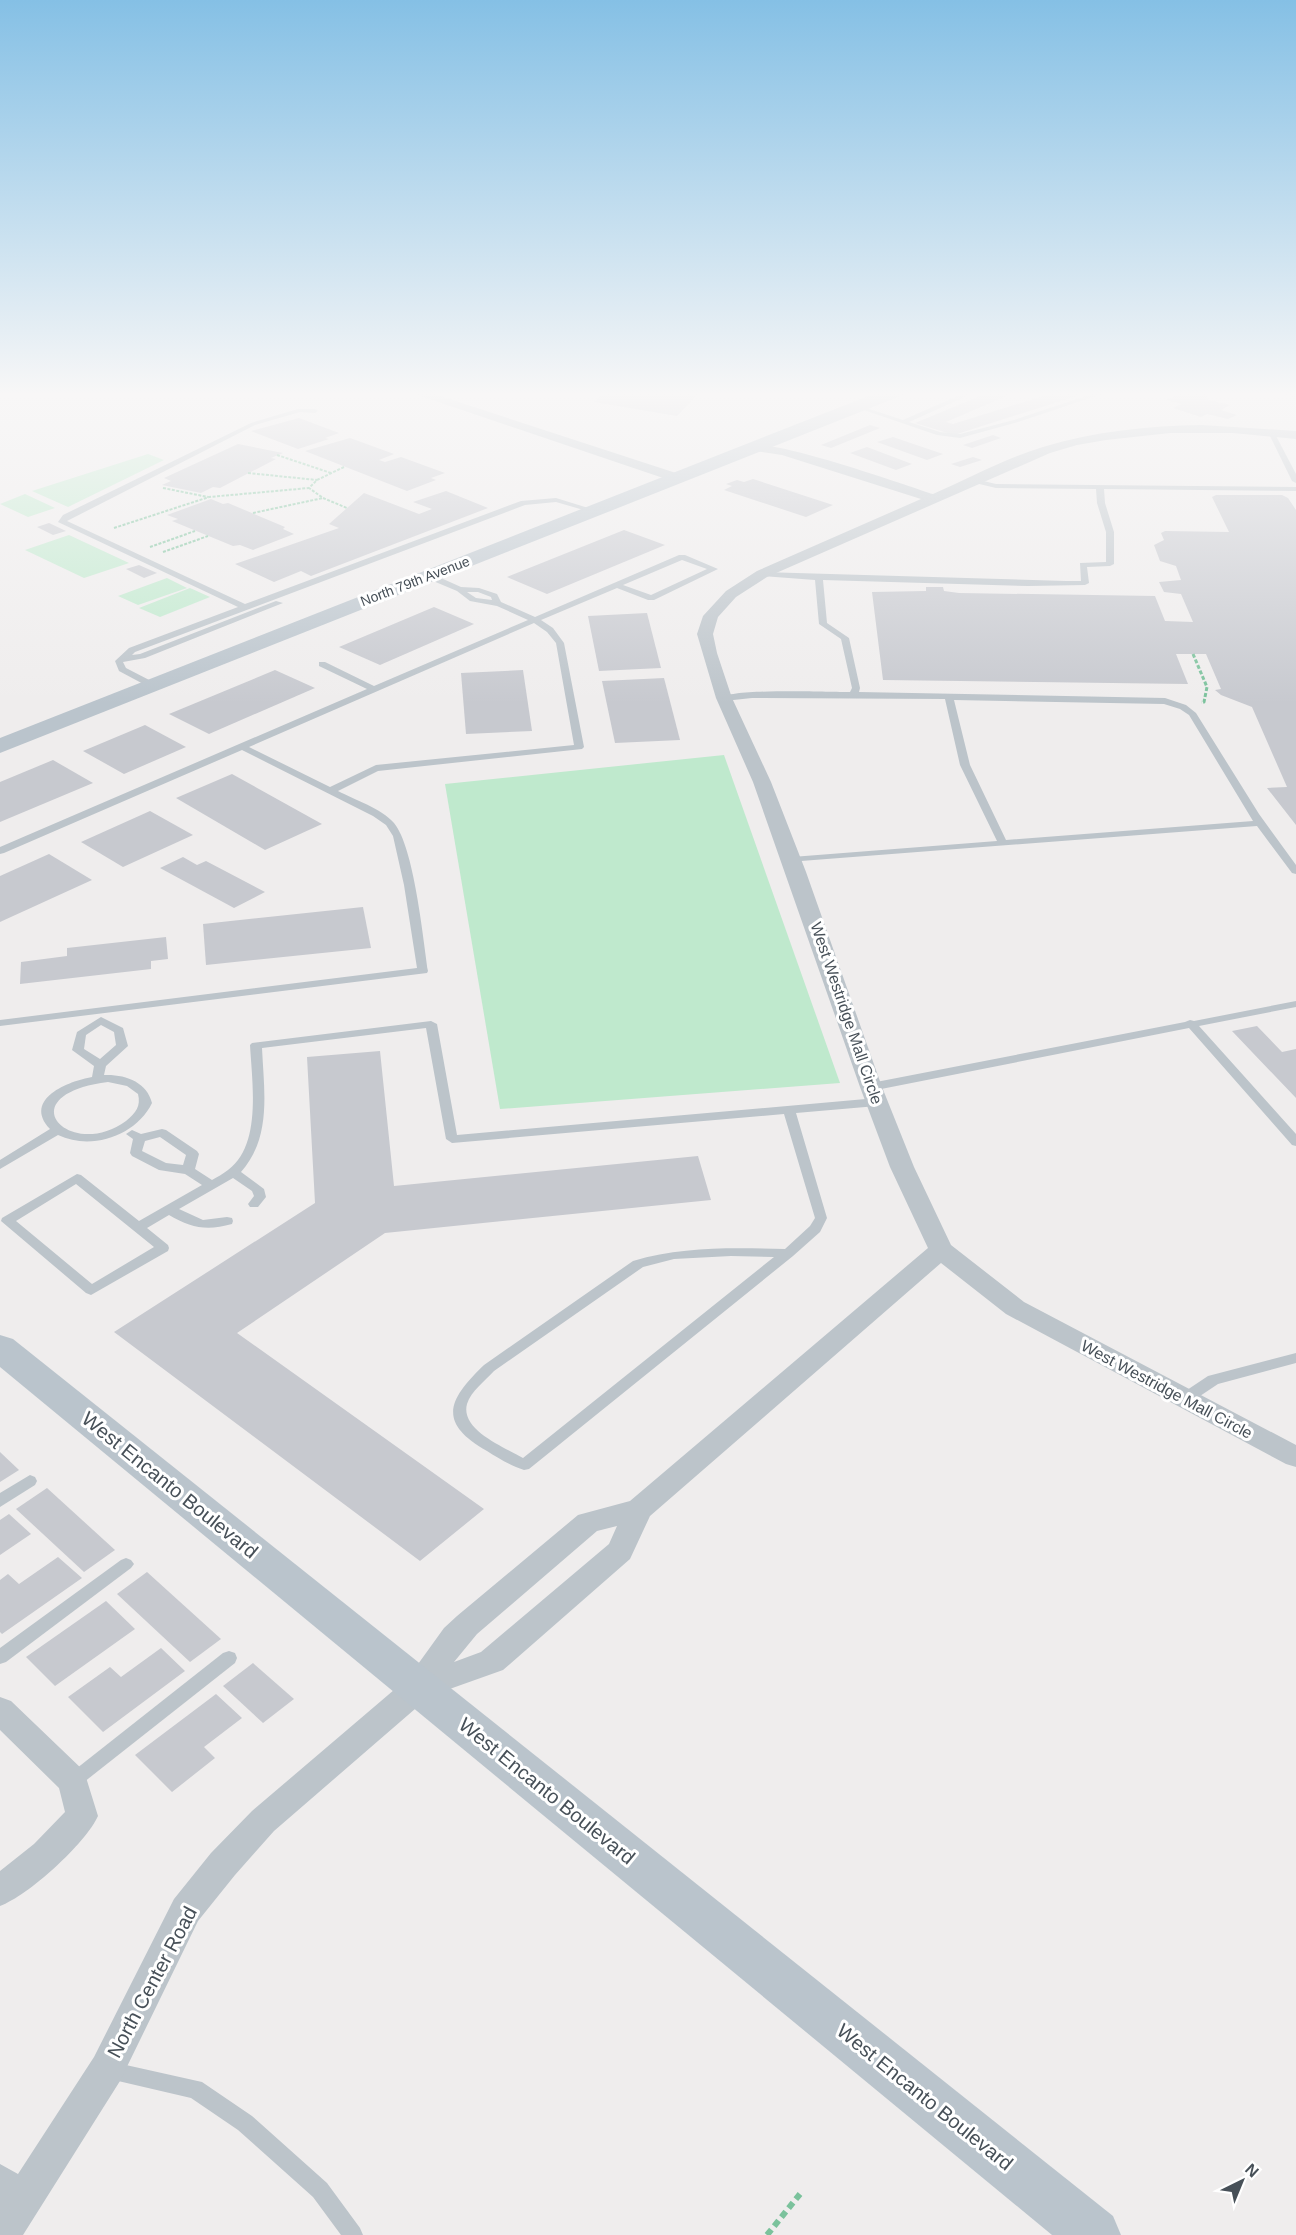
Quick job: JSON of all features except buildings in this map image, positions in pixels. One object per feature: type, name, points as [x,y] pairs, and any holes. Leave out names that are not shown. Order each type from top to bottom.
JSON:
[{"type":"street","name":"North 79th Avenue","points":[[0,746],[633,495]]},
{"type":"street","points":[[901,495],[924,502]]},
{"type":"street","name":"West Westridge Mall Circle","points":[[939,495],[762,574],[731,594],[711,615],[705,634],[724,698],[762,782],[792,860],[874,1095],[902,1167],[941,1250],[1015,1308],[1296,1457]]},
{"type":"street","points":[[420,1687],[492,1661],[620,1551],[639,1509],[941,1250]]},
{"type":"street","name":"West Encanto Boulevard","points":[[0,1348],[1094,2235]]},
{"type":"street","points":[[420,1687],[455,1637],[588,1523],[639,1509]]},
{"type":"street","name":"North Center Road","points":[[1,2235],[11,2192],[107,2069],[186,1910],[223,1864],[263,1821],[420,1687]]},
{"type":"street","points":[[0,1710],[73,1781],[82,1816],[45,1854],[0,1891]]},
{"type":"lane","points":[[109,495],[66,517],[62,522],[244,607]]},
{"type":"lane","points":[[762,574],[819,579],[933,580],[1047,585],[1085,583],[1083,566],[1110,564],[1110,532],[1101,495]]},
{"type":"lane","points":[[125,658],[132,650],[524,503],[556,500],[570,502],[594,511]]},
{"type":"lane","points":[[152,685],[122,669],[118,661],[153,651],[520,511],[534,502]]},
{"type":"lane","points":[[0,851],[243,747],[535,620],[616,585],[682,557],[714,569],[651,598],[616,585]]},
{"type":"lane","points":[[330,791],[376,768],[579,747],[560,644],[550,630],[535,620],[496,603],[481,603],[464,596],[460,589],[429,576]]},
{"type":"lane","points":[[819,579],[823,624],[845,638],[856,688],[854,695]]},
{"type":"lane","points":[[322,664],[375,690]]},
{"type":"lane","points":[[724,698],[752,695],[854,695],[1156,701],[1177,704],[1192,713],[1260,823],[1296,871]]},
{"type":"lane","points":[[949,697],[965,765],[1002,844]]},
{"type":"lane","points":[[0,1023],[100,1015],[423,970],[409,885],[398,836],[389,823],[376,814],[243,747]]},
{"type":"lane","points":[[792,860],[1260,823]]},
{"type":"lane","points":[[138,1227],[233,1173],[243,1164],[254,1144],[257,1127],[256,1045],[431,1024],[452,1139],[789,1111],[874,1095],[1190,1023],[1296,1004]]},
{"type":"lane","points":[[100,1015],[81,1034],[78,1050],[100,1065]]},
{"type":"lane","points":[[98,1079],[100,1065],[122,1046],[119,1030],[100,1015]]},
{"type":"lane","points":[[1190,1023],[1296,1142]]},
{"type":"lane","points":[[98,1079],[123,1080],[135,1085],[143,1092],[146,1101],[144,1110],[137,1120],[125,1128],[94,1137],[78,1137],[56,1131],[48,1119],[48,1110],[53,1100],[76,1084],[98,1079]]},
{"type":"lane","points":[[788,1253],[695,1252],[657,1257],[638,1264],[498,1362],[468,1386],[461,1401],[459,1417],[464,1430],[524,1465],[788,1253],[815,1229],[821,1218],[789,1111]]},
{"type":"lane","points":[[125,1128],[139,1138],[162,1133],[184,1147],[193,1154],[188,1170]]},
{"type":"lane","points":[[0,1165],[56,1131]]},
{"type":"lane","points":[[139,1138],[136,1152],[163,1167],[188,1170],[211,1185]]},
{"type":"lane","points":[[233,1173],[258,1189],[260,1197],[254,1204]]},
{"type":"lane","points":[[77,1178],[138,1227],[163,1248],[91,1290],[7,1221],[77,1178]]},
{"type":"lane","points":[[169,1209],[196,1224],[209,1226],[227,1221]]},
{"type":"lane","points":[[1186,1398],[1213,1380],[1296,1358]]},
{"type":"lane","points":[[0,1501],[30,1480]]},
{"type":"lane","points":[[0,1657],[126,1564]]},
{"type":"lane","points":[[73,1781],[229,1658]]},
{"type":"lane","points":[[107,2069],[195,2089],[245,2123],[320,2190],[353,2235]]},
{"type":"path","points":[[201,495],[209,497]]},
{"type":"path","points":[[90,535],[209,497],[228,495]]},
{"type":"path","points":[[320,495],[347,508]]},
{"type":"path","points":[[253,513],[324,498]]},
{"type":"path","points":[[130,554],[195,531]]},
{"type":"path","points":[[142,560],[208,536]]},
{"type":"path","points":[[1193,654],[1207,687],[1204,702]]},
{"type":"path","points":[[767,2235],[800,2194]]},
{"type":"green space","points":[[22,495],[28,495],[55,508],[28,517],[0,504]]},
{"type":"green space","points":[[42,495],[92,495],[68,507]]},
{"type":"green space","points":[[69,535],[129,563],[84,578],[25,550]]},
{"type":"green space","points":[[167,578],[187,588],[138,605],[118,596]]},
{"type":"green space","points":[[190,588],[210,597],[160,617],[139,608]]},
{"type":"green space","points":[[724,755],[840,1083],[500,1109],[445,784]]}]
